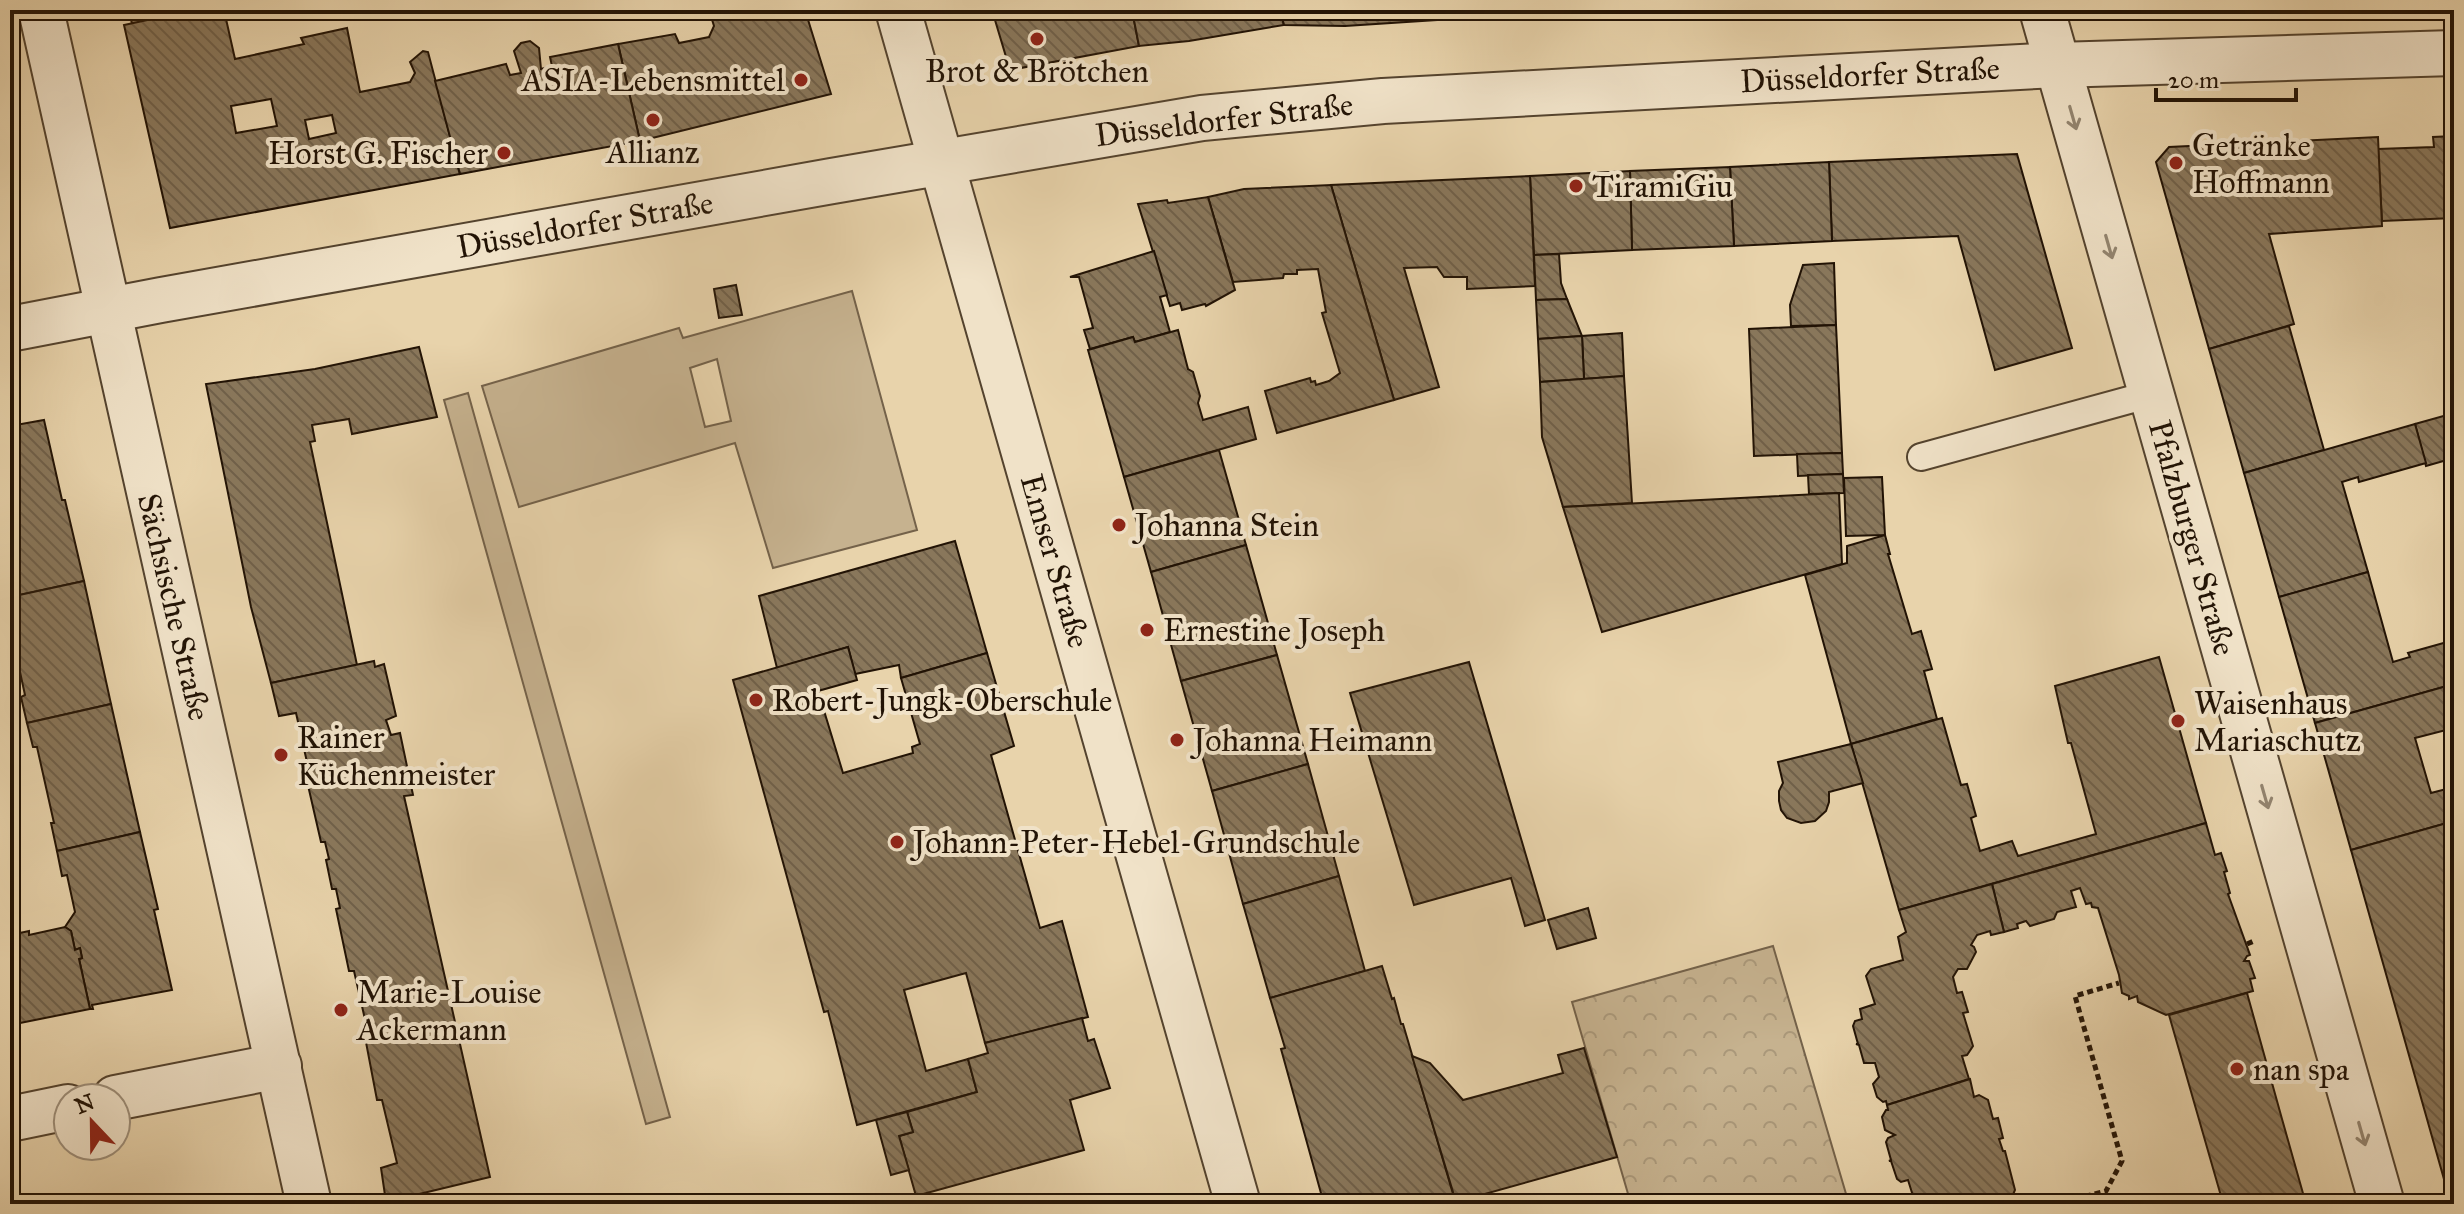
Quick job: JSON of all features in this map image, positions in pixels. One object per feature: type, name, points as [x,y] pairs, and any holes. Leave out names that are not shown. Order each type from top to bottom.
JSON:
[{"type":"street","name":"Sächsische Straße","points":[[41,10],[309,1204]]},
{"type":"street","name":"Emser Straße","points":[[898,10],[1238,1204]]},
{"type":"street","name":"Pfalzburger Straße","points":[[2042,10],[2382,1204]]},
{"type":"street","name":"Düsseldorfer Straße","points":[[10,329],[1202,118],[1383,101],[2057,65],[2454,53]]},
{"type":"street","points":[[132,1095],[279,1066]]},
{"type":"street","points":[[10,1119],[52,1110]]},
{"type":"lane","points":[[1921,457],[2151,394]]},
{"type":"path","points":[[2056,1204],[2106,1191],[2122,1161],[2075,996],[2119,983]]},
{"type":"green space","points":[[852,291],[917,530],[773,568],[735,443],[519,507],[482,386],[679,328],[683,338]],"holes":[[[717,359],[731,421],[705,427],[690,368]]]},
{"type":"green space","points":[[468,393],[670,1117],[646,1124],[444,400]]},
{"type":"green space","points":[[1773,946],[1849,1204],[1631,1204],[1572,1002]]},
{"type":"building","points":[[129,10],[194,10],[132,24]]},
{"type":"building","points":[[194,10],[224,10],[235,59],[304,44],[301,38],[347,28],[360,92],[410,82],[415,73],[410,62],[423,51],[428,52],[460,174],[170,228],[124,25]],"holes":[[[271,99],[277,126],[236,133],[231,106]],[[332,115],[336,133],[309,139],[305,120]]]},
{"type":"building","points":[[709,10],[805,10],[831,94],[640,141],[618,44],[675,34],[679,43],[709,37],[714,26]]},
{"type":"building","points":[[992,10],[1132,10],[1139,46],[1010,70]]},
{"type":"building","points":[[1132,10],[1280,10],[1284,25],[1139,46]]},
{"type":"building","points":[[1280,10],[1464,10],[1467,18],[1345,26],[1284,25]]},
{"type":"building","points":[[1464,10],[1647,10],[1532,20],[1467,18]]},
{"type":"building","points":[[530,41],[539,48],[541,69],[552,66],[550,57],[618,44],[640,141],[460,174],[435,81],[506,64],[510,75],[521,73],[514,51],[521,43]]},
{"type":"building","points":[[2454,136],[2454,218],[2382,221],[2378,149],[2434,147],[2433,137]]},
{"type":"building","points":[[2378,137],[2382,226],[2269,234],[2294,324],[2209,349],[2156,162],[2169,147]]},
{"type":"building","points":[[2017,154],[2072,348],[1995,370],[1958,236],[1832,241],[1829,162]]},
{"type":"building","points":[[1829,162],[1832,241],[1734,246],[1730,167]]},
{"type":"building","points":[[1730,167],[1734,246],[1632,250],[1630,171]]},
{"type":"building","points":[[1630,171],[1632,250],[1534,255],[1530,176]]},
{"type":"building","points":[[1530,176],[1535,286],[1467,289],[1467,277],[1444,277],[1437,267],[1404,268],[1439,387],[1394,400],[1331,185]]},
{"type":"building","points":[[1331,185],[1394,400],[1277,433],[1265,391],[1310,378],[1316,385],[1340,373],[1322,313],[1326,312],[1318,269],[1297,270],[1297,274],[1284,274],[1283,278],[1233,282],[1208,197],[1244,189]]},
{"type":"building","points":[[1208,197],[1235,290],[1206,306],[1182,310],[1180,303],[1170,306],[1138,204]]},
{"type":"building","points":[[1154,251],[1167,295],[1160,297],[1170,332],[1135,342],[1133,337],[1090,349],[1084,330],[1093,328],[1079,277],[1070,277]]},
{"type":"building","points":[[1559,254],[1561,283],[1567,299],[1536,300],[1534,255]]},
{"type":"building","points":[[1834,263],[1836,325],[1791,326],[1790,305],[1803,265]]},
{"type":"building","points":[[736,285],[742,315],[719,318],[714,289]]},
{"type":"building","points":[[1567,299],[1582,336],[1538,339],[1536,300]]},
{"type":"building","points":[[1836,325],[1842,453],[1754,456],[1749,329]]},
{"type":"building","points":[[2289,326],[2324,450],[2244,473],[2209,349]]},
{"type":"building","points":[[1178,330],[1188,369],[1193,372],[1200,396],[1198,403],[1203,420],[1248,407],[1256,439],[1124,477],[1088,350],[1133,337],[1135,342]]},
{"type":"building","points":[[1622,333],[1624,376],[1584,379],[1582,336]]},
{"type":"building","points":[[1582,336],[1584,379],[1540,382],[1538,339]]},
{"type":"building","points":[[419,347],[437,417],[352,434],[349,419],[312,425],[315,441],[310,442],[357,665],[271,683],[251,607],[206,384],[315,369]]},
{"type":"building","points":[[1624,376],[1632,503],[1563,507],[1542,437],[1540,382]]},
{"type":"building","points":[[2454,413],[2454,458],[2426,466],[2415,424]]},
{"type":"building","points":[[44,420],[84,581],[10,597],[10,426]]},
{"type":"building","points":[[2415,424],[2426,463],[2359,482],[2358,477],[2342,482],[2368,572],[2279,597],[2244,473]]},
{"type":"building","points":[[1219,450],[1246,545],[1151,572],[1124,477]]},
{"type":"building","points":[[1842,453],[1843,474],[1798,476],[1797,454]]},
{"type":"building","points":[[1843,474],[1844,493],[1809,494],[1808,475]]},
{"type":"building","points":[[1882,477],[1885,535],[1846,536],[1844,478]]},
{"type":"building","points":[[1839,493],[1842,564],[1602,632],[1563,507]]},
{"type":"building","points":[[1885,535],[1912,634],[1921,631],[1932,669],[1924,671],[1937,719],[1851,744],[1805,575],[1847,563],[1847,546]]},
{"type":"building","points":[[955,541],[987,653],[901,678],[899,665],[855,674],[848,647],[777,668],[759,596]]},
{"type":"building","points":[[1246,545],[1277,655],[1181,681],[1151,572]]},
{"type":"building","points":[[2368,572],[2393,662],[2410,657],[2408,653],[2454,640],[2454,684],[2315,723],[2279,597]]},
{"type":"building","points":[[84,581],[111,704],[27,723],[21,697],[25,695],[10,626],[10,597]]},
{"type":"building","name":"Johann-Peter-Hebel-Grundschule","points":[[848,647],[857,680],[818,691],[843,773],[913,753],[912,747],[920,744],[901,678],[987,653],[1014,746],[991,755],[1040,928],[1062,921],[1088,1017],[985,1043],[966,973],[904,990],[926,1071],[968,1059],[977,1092],[857,1125],[828,1011],[824,1012],[733,680]]},
{"type":"building","points":[[1277,655],[1308,764],[1212,791],[1181,681]]},
{"type":"building","points":[[2159,657],[2206,823],[1899,910],[1851,744],[1942,718],[1961,785],[1967,784],[1976,816],[1971,818],[1980,851],[2012,841],[2018,856],[2096,834],[2071,743],[2068,743],[2055,686]]},
{"type":"building","points":[[374,661],[375,667],[384,664],[396,716],[386,720],[391,735],[400,733],[413,795],[404,796],[490,1177],[386,1202],[381,1168],[397,1163],[382,1100],[377,1100],[365,1037],[369,1037],[354,971],[349,971],[336,909],[340,908],[336,889],[332,889],[326,860],[329,859],[325,842],[321,842],[307,781],[311,780],[296,713],[279,716],[271,683]]},
{"type":"building","points":[[1469,662],[1545,920],[1525,926],[1511,878],[1414,905],[1350,693]]},
{"type":"building","points":[[2454,684],[2454,728],[2415,738],[2431,793],[2454,787],[2454,821],[2351,850],[2315,723]]},
{"type":"building","points":[[111,704],[140,832],[57,851],[37,747],[33,747],[27,723]]},
{"type":"building","points":[[1851,744],[1863,783],[1829,792],[1826,811],[1815,821],[1801,823],[1787,818],[1779,801],[1783,783],[1778,762]]},
{"type":"building","points":[[1308,764],[1339,876],[1243,904],[1212,791]]},
{"type":"building","points":[[2454,821],[2454,1204],[2451,1204],[2351,850]]},
{"type":"building","points":[[2206,823],[2215,855],[2221,853],[2227,871],[2224,872],[2228,894],[2250,955],[2244,961],[2249,961],[2255,978],[2250,979],[2253,991],[2166,1015],[2138,1002],[2137,996],[2129,999],[2122,993],[2098,908],[2092,907],[2091,903],[2086,904],[2080,888],[2071,891],[2076,907],[2057,912],[2054,919],[2030,926],[2026,921],[2017,924],[2018,928],[2004,932],[1992,884]]},
{"type":"building","points":[[140,832],[172,990],[92,1005],[93,1009],[90,1009],[79,959],[82,958],[80,948],[75,950],[71,931],[65,927],[75,912],[67,875],[62,876],[57,851]]},
{"type":"building","points":[[1339,876],[1365,971],[1270,998],[1243,904]]},
{"type":"building","points":[[1992,884],[2004,932],[1991,935],[1990,931],[1977,935],[1971,945],[1976,952],[1967,969],[1958,969],[1953,977],[1957,993],[1962,992],[1968,1012],[1963,1013],[1973,1046],[1967,1055],[1962,1056],[1969,1079],[1887,1105],[1886,1101],[1877,1097],[1873,1084],[1879,1077],[1875,1063],[1864,1063],[1853,1026],[1855,1021],[1862,1019],[1860,1009],[1875,1004],[1866,976],[1871,969],[1903,960],[1898,937],[1906,932],[1899,910]]},
{"type":"building","points":[[1588,908],[1596,938],[1557,949],[1548,920]]},
{"type":"building","points":[[65,927],[71,931],[75,950],[80,948],[82,958],[79,959],[90,1009],[10,1025],[10,935],[29,931],[29,935]]},
{"type":"building","points":[[1382,966],[1403,1024],[1456,1204],[1324,1204],[1270,998]]},
{"type":"building","points":[[2247,993],[2306,1204],[2220,1204],[2223,1203],[2169,1015]]},
{"type":"building","points":[[1082,1018],[1088,1041],[1094,1039],[1110,1088],[1070,1100],[1084,1150],[916,1196],[899,1136],[913,1132],[907,1112],[977,1092],[968,1059],[988,1053],[985,1043]]},
{"type":"building","points":[[1584,1048],[1617,1157],[1456,1202],[1412,1056],[1430,1063],[1463,1100],[1563,1073],[1558,1055]]},
{"type":"building","points":[[1970,1079],[1974,1097],[1979,1095],[1988,1100],[1993,1119],[1998,1118],[2003,1138],[1999,1139],[2015,1190],[2012,1197],[1986,1204],[1908,1204],[1913,1196],[1908,1180],[1901,1182],[1897,1179],[1889,1161],[1886,1142],[1895,1135],[1885,1130],[1882,1117],[1888,1110],[1887,1105]]},
{"type":"building","points":[[907,1112],[913,1132],[899,1136],[909,1170],[891,1175],[876,1120]]},
{"type":"place","name":"Brot & Brötchen","points":[[1037,39]]},
{"type":"place","name":"ASIA-Lebensmittel","points":[[801,80]]},
{"type":"place","name":"Allianz","points":[[653,120]]},
{"type":"place","name":"Horst G. Fischer","points":[[504,153]]},
{"type":"place","name":"Getränke Hoffmann","points":[[2176,163]]},
{"type":"place","name":"TiramiGiu","points":[[1576,186]]},
{"type":"place","name":"Johanna Stein","points":[[1119,525]]},
{"type":"place","name":"Ernestine Joseph","points":[[1147,630]]},
{"type":"place","name":"Robert-Jungk-Oberschule","points":[[756,700]]},
{"type":"place","name":"Waisenhaus Mariaschutz","points":[[2178,721]]},
{"type":"place","name":"Johanna Heimann","points":[[1177,740]]},
{"type":"place","name":"Rainer Küchenmeister","points":[[281,755]]},
{"type":"place","name":"Johann-Peter-Hebel-Grundschule","points":[[897,842]]},
{"type":"place","name":"Marie-Louise Ackermann","points":[[341,1010]]},
{"type":"place","name":"nan spa","points":[[2237,1069]]}]
